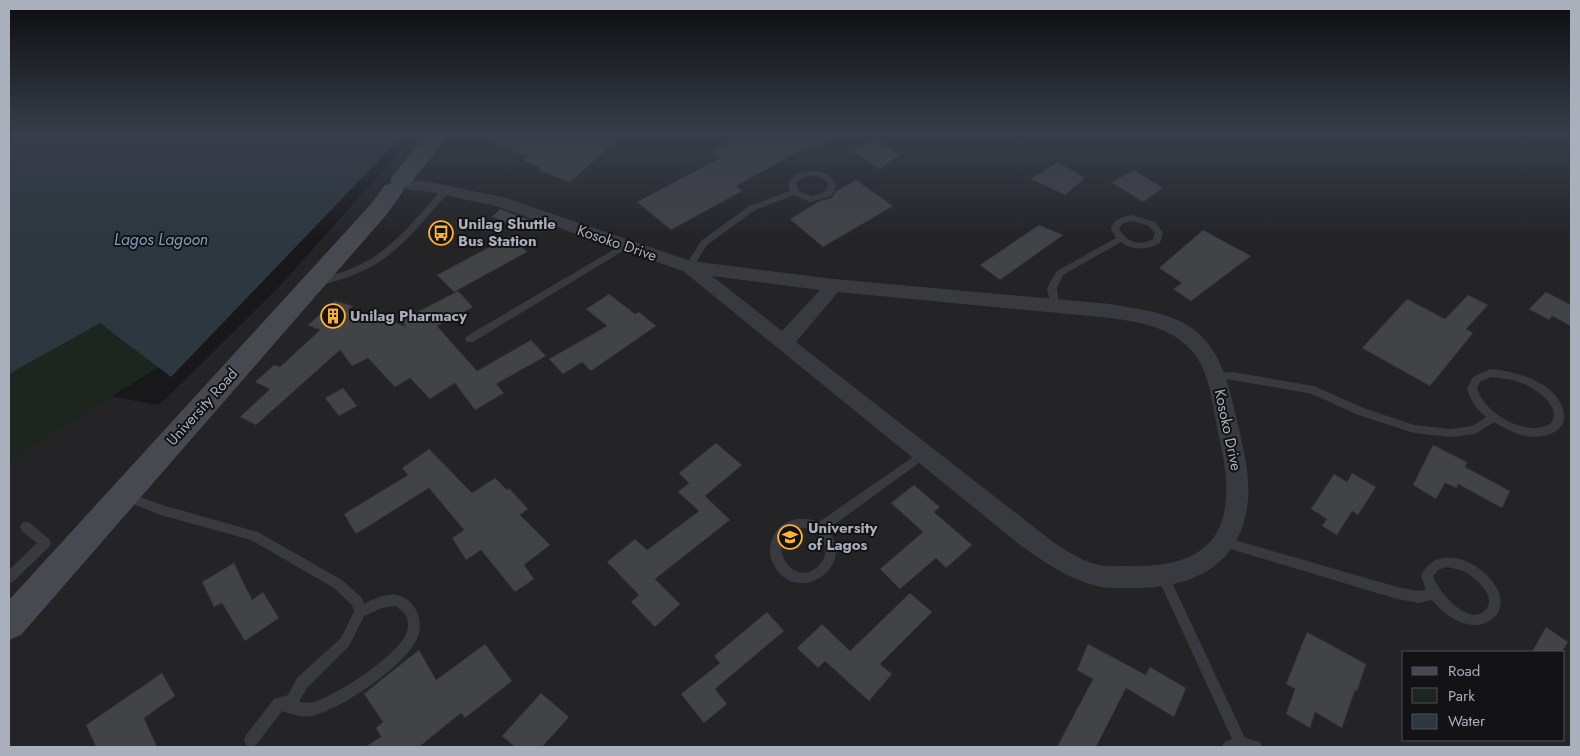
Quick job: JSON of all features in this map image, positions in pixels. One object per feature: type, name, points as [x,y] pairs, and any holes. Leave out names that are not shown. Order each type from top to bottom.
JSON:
[{"type":"main road","name":"University Road","points":[[9,624],[311,285],[392,184],[400,170]]},
{"type":"main road","name":"University Road","points":[[9,599],[405,170]]},
{"type":"street","name":"Kosoko Drive","points":[[392,184],[446,190],[500,202],[689,267],[834,285],[1054,306],[1143,317],[1172,326],[1194,340],[1209,357],[1216,376],[1238,477],[1237,502],[1232,526],[1224,542],[1208,560],[1174,575],[1139,578],[1096,576],[1066,563],[1028,538],[689,267]]},
{"type":"street","points":[[784,342],[834,285]]},
{"type":"lane","points":[[689,267],[704,243],[752,208],[794,192],[803,197],[817,198],[828,194],[832,186],[831,182],[824,175],[805,174],[798,176],[792,183],[794,192]]},
{"type":"lane","points":[[311,285],[345,274],[376,260],[397,243],[446,190]]},
{"type":"lane","points":[[1125,219],[1145,221],[1152,224],[1159,233],[1157,241],[1147,246],[1133,245],[1120,239],[1115,229],[1116,225],[1125,219]]},
{"type":"lane","points":[[1054,306],[1052,288],[1060,273],[1120,239]]},
{"type":"lane","points":[[470,340],[624,246]]},
{"type":"lane","points":[[1490,373],[1516,376],[1542,390],[1558,410],[1559,419],[1556,427],[1548,432],[1535,434],[1506,426],[1492,418],[1474,398],[1472,389],[1474,381],[1490,373]]},
{"type":"lane","points":[[1216,376],[1233,376],[1314,390],[1362,412],[1414,429],[1450,433],[1475,430],[1492,418]]},
{"type":"lane","points":[[820,528],[923,454]]},
{"type":"lane","points":[[123,496],[161,510],[254,536],[338,584],[358,602],[360,612],[345,642],[302,683],[292,701],[279,704],[251,740]]},
{"type":"lane","points":[[802,523],[820,528],[831,542],[830,559],[825,566],[818,572],[800,576],[782,568],[774,553],[778,536],[792,525],[802,523]]},
{"type":"lane","points":[[9,578],[45,543],[26,528]]},
{"type":"lane","points":[[1224,542],[1396,594],[1419,597],[1434,594]]},
{"type":"lane","points":[[1446,562],[1456,564],[1472,571],[1486,582],[1492,591],[1494,608],[1490,614],[1482,618],[1462,616],[1441,603],[1434,594],[1427,576],[1430,569],[1446,562]]},
{"type":"lane","points":[[1163,576],[1235,746],[1255,747]]},
{"type":"lane","points":[[279,704],[309,709],[342,695],[367,680],[401,650],[411,638],[415,622],[411,610],[401,603],[390,600],[360,612]]},
{"type":"shaded area","name":"University of Lagos","points":[[383,170],[1571,170],[1571,747],[9,747],[9,421],[76,390],[159,405],[276,290]]},
{"type":"green space","points":[[9,170],[38,170],[187,349],[9,461]]},
{"type":"water","name":"Lagos Lagoon","points":[[9,170],[369,170],[171,377],[100,323],[9,374]]},
{"type":"building","points":[[539,170],[583,170],[570,182]]},
{"type":"building","points":[[697,170],[764,170],[736,186],[742,191],[671,230],[637,202]]},
{"type":"building","points":[[1045,170],[1072,170],[1085,178],[1065,195],[1031,179]]},
{"type":"building","points":[[1134,170],[1163,188],[1143,202],[1111,182]]},
{"type":"building","points":[[856,180],[893,206],[823,247],[790,219],[820,201],[832,198],[835,192]]},
{"type":"building","points":[[500,209],[530,220],[519,228],[492,217]]},
{"type":"building","points":[[1039,225],[1063,235],[1000,280],[980,265]]},
{"type":"building","points":[[1203,230],[1251,256],[1191,301],[1173,289],[1182,283],[1159,268]]},
{"type":"building","points":[[510,236],[527,252],[454,292],[437,275]]},
{"type":"building","points":[[458,291],[473,307],[437,326],[477,371],[531,340],[546,356],[496,384],[504,393],[475,410],[455,383],[430,399],[410,378],[395,387],[368,358],[352,366],[340,350],[256,425],[240,417],[270,389],[255,382],[274,365],[280,367],[320,330],[308,325],[335,301],[353,306],[348,310],[382,323],[388,319],[406,327],[402,320]]},
{"type":"building","points":[[1546,292],[1571,305],[1571,326],[1552,316],[1549,320],[1529,309]]},
{"type":"building","points":[[609,294],[635,314],[639,312],[656,326],[591,371],[582,362],[563,374],[549,359],[607,326],[586,309]]},
{"type":"building","points":[[1468,295],[1488,305],[1466,329],[1473,333],[1430,386],[1362,348],[1407,299],[1445,319]]},
{"type":"building","points":[[343,388],[357,406],[339,416],[325,398]]},
{"type":"building","points":[[716,443],[742,465],[705,496],[730,520],[655,579],[680,604],[655,627],[631,602],[639,595],[607,562],[635,539],[647,550],[699,511],[678,492],[689,483],[679,473]]},
{"type":"building","points":[[1433,445],[1467,462],[1465,467],[1510,491],[1502,508],[1458,484],[1457,488],[1445,483],[1436,499],[1413,485]]},
{"type":"building","points":[[429,449],[472,493],[495,478],[507,490],[509,488],[528,509],[520,515],[550,545],[524,565],[534,579],[515,592],[481,550],[466,560],[452,538],[464,530],[429,488],[356,534],[344,514],[408,475],[402,468]]},
{"type":"building","points":[[1352,473],[1376,487],[1358,515],[1352,511],[1337,535],[1322,526],[1327,519],[1311,509],[1334,474],[1347,482]]},
{"type":"building","points":[[914,485],[940,507],[934,512],[972,545],[946,568],[936,558],[900,589],[880,569],[923,532],[891,503]]},
{"type":"building","points":[[234,563],[252,600],[263,592],[279,618],[245,641],[222,603],[214,607],[202,582]]},
{"type":"building","points":[[910,593],[932,612],[880,664],[892,674],[869,701],[825,661],[818,668],[797,648],[822,624],[850,651]]},
{"type":"building","points":[[767,612],[784,631],[715,689],[727,704],[704,723],[681,694],[720,663],[714,656]]},
{"type":"building","points":[[1546,627],[1568,642],[1563,651],[1533,651]]},
{"type":"building","points":[[1307,632],[1366,664],[1342,728],[1315,712],[1310,728],[1286,714],[1295,689],[1286,684]]},
{"type":"building","points":[[485,644],[512,681],[465,718],[461,713],[419,747],[365,747],[381,737],[376,728],[383,722],[364,694],[419,650],[436,680]]},
{"type":"building","points":[[1088,644],[1146,675],[1150,667],[1186,688],[1174,717],[1126,688],[1096,747],[1057,747],[1093,679],[1077,670]]},
{"type":"building","points":[[162,673],[175,696],[144,718],[157,747],[96,747],[86,725]]},
{"type":"building","points":[[541,693],[569,717],[542,747],[515,747],[502,736]]},
{"type":"place","name":"Unilag Shuttle Bus Station","points":[[441,233]]},
{"type":"place","name":"Unilag Pharmacy","points":[[333,316]]},
{"type":"place","name":"University of Lagos","points":[[790,537]]}]
